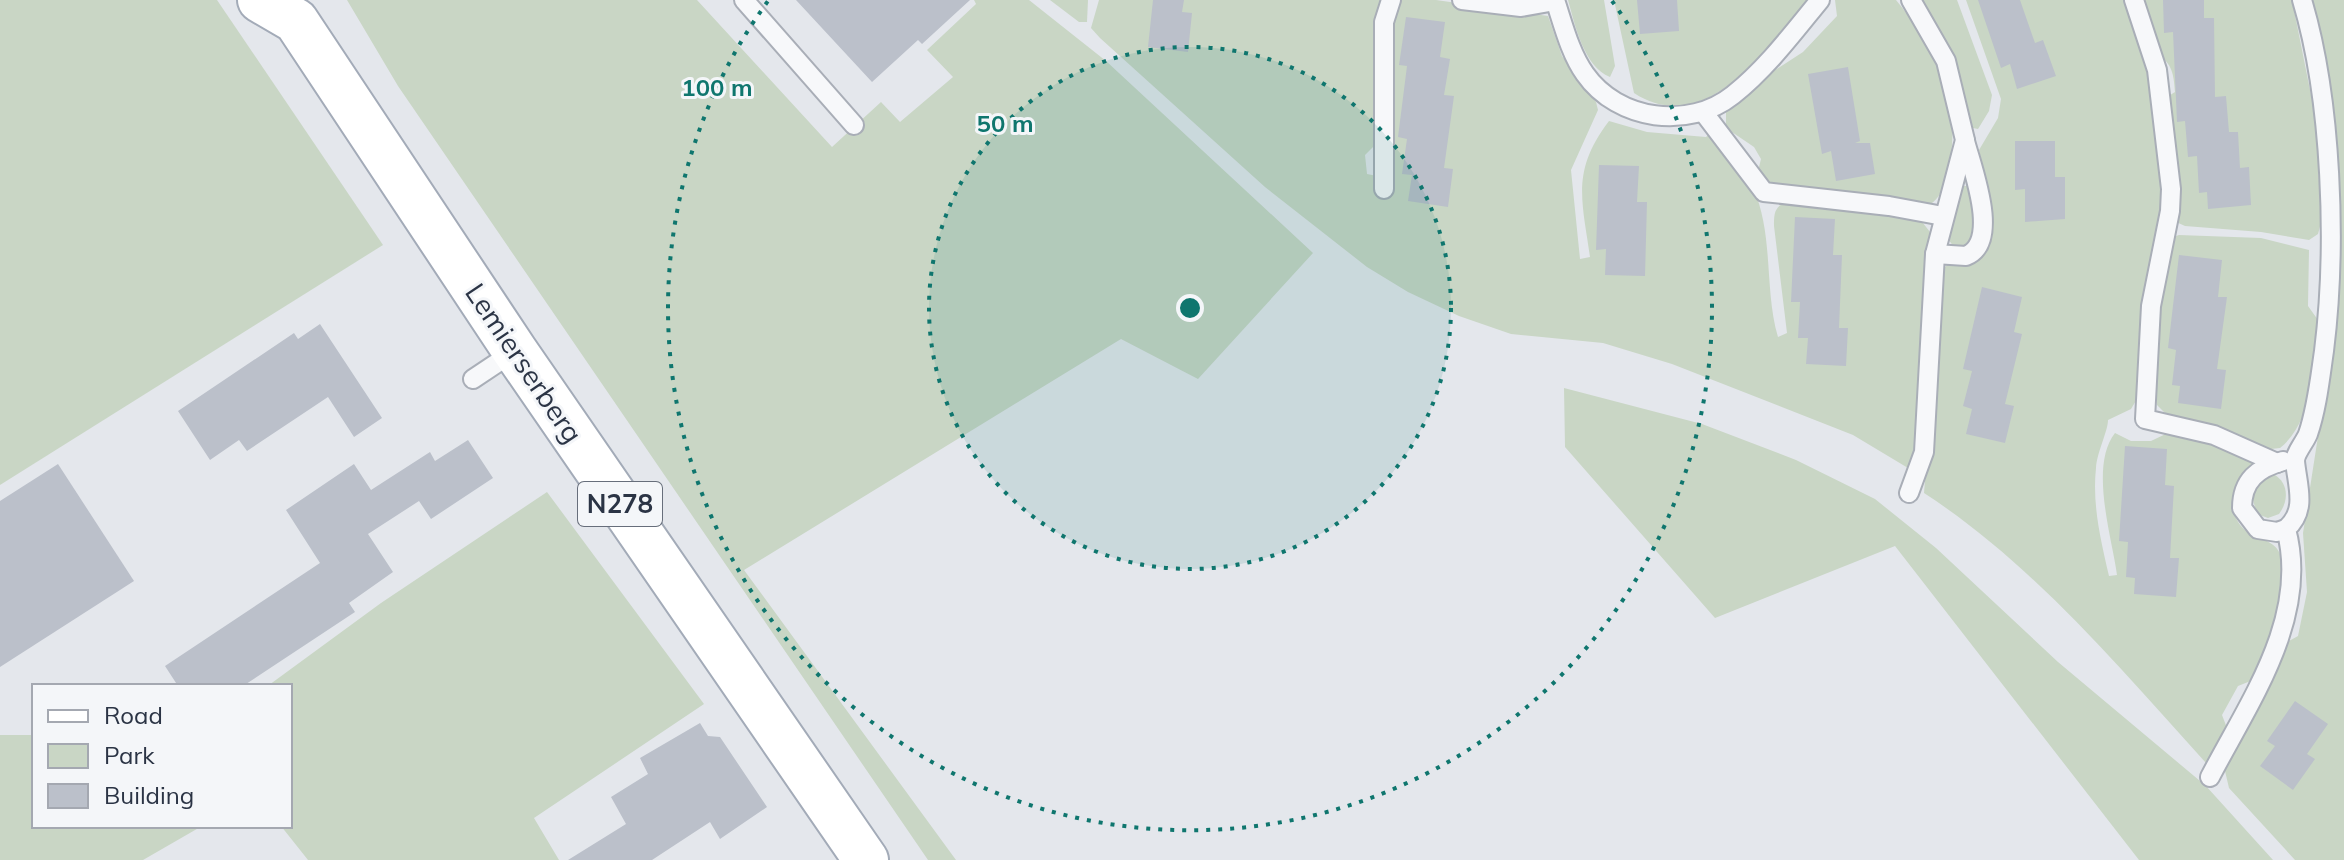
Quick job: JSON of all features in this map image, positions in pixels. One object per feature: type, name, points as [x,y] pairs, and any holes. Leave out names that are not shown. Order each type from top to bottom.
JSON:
[{"type":"main road","name":"Lemierserberg","points":[[283,7],[515,351],[866,860]]},
{"type":"lane","points":[[744,0],[854,125]]},
{"type":"lane","points":[[1384,189],[1384,22],[1391,0]]},
{"type":"lane","points":[[1462,0],[1521,7],[1555,0],[1586,76],[1604,93],[1642,113],[1685,116],[1704,113],[1743,85],[1776,53],[1820,0]]},
{"type":"lane","points":[[1911,0],[1946,61],[1984,220],[1981,242],[1966,256],[1935,254]]},
{"type":"lane","points":[[2134,0],[2157,70],[2171,189],[2151,306],[2145,419],[2214,435],[2286,461],[2300,496],[2294,520],[2286,529],[2277,532],[2258,529],[2242,508],[2244,489],[2255,474],[2286,461],[2308,434],[2324,347],[2329,203],[2317,64],[2302,0]]},
{"type":"lane","points":[[1704,113],[1764,192],[1889,206],[1943,216]]},
{"type":"lane","points":[[1909,493],[1919,471],[1925,437],[1935,254],[1965,140]]},
{"type":"lane","points":[[473,379],[515,351]]},
{"type":"lane","points":[[2210,777],[2285,625],[2294,561],[2286,529]]},
{"type":"green space","points":[[0,0],[217,0],[383,245],[0,485]]},
{"type":"green space","points":[[347,0],[697,0],[832,147],[881,102],[900,122],[953,77],[927,50],[976,4],[974,0],[1029,0],[1106,61],[1313,253],[1198,379],[1121,339],[744,570],[956,860],[928,860],[398,86]]},
{"type":"green space","points":[[1050,0],[1088,0],[1087,22],[1079,22]]},
{"type":"green space","points":[[1099,0],[1380,0],[1377,143],[1365,155],[1367,174],[1377,176],[1390,30],[1401,0],[1436,0],[1548,16],[1562,56],[1596,102],[1598,110],[1571,170],[1580,259],[1590,257],[1582,202],[1584,171],[1597,139],[1609,121],[1647,132],[1706,137],[1709,134],[1744,174],[1760,205],[1778,337],[1787,333],[1774,226],[1779,206],[1786,202],[1919,218],[1930,232],[1923,275],[1925,361],[1913,471],[1853,435],[1672,364],[1603,343],[1511,334],[1459,316],[1408,292],[1367,267],[1265,187],[1100,38],[1091,28]]},
{"type":"green space","points":[[1568,0],[1604,0],[1615,66],[1610,77],[1601,72],[1587,55]]},
{"type":"green space","points":[[1614,0],[1810,0],[1775,41],[1734,81],[1711,96],[1686,105],[1661,104],[1634,93]]},
{"type":"green space","points":[[1835,0],[1896,0],[1934,59],[1949,104],[1952,150],[1941,191],[1929,205],[1775,187],[1758,171],[1761,159],[1754,147],[1726,128],[1726,112],[1772,72],[1803,52],[1837,16]]},
{"type":"green space","points":[[1921,0],[1957,0],[1992,95],[1989,111],[1978,129],[1973,128],[1952,55]]},
{"type":"green space","points":[[1966,0],[2125,0],[2147,60],[2166,194],[2140,394],[2131,409],[2108,420],[2097,462],[2096,509],[2109,576],[2117,575],[2104,502],[2107,447],[2115,433],[2131,441],[2151,441],[2172,431],[2199,437],[2259,460],[2239,484],[2234,512],[2245,530],[2267,541],[2280,553],[2284,576],[2281,607],[2265,652],[2253,680],[2238,686],[2222,715],[2227,728],[2211,761],[2206,763],[2107,654],[2038,584],[1964,521],[1924,493],[1942,270],[1947,265],[1969,263],[1983,255],[1990,242],[1992,224],[1979,150],[1998,118],[2001,99]]},
{"type":"green space","points":[[2143,0],[2292,0],[2316,120],[2321,223],[2318,234],[2309,240],[2261,232],[2185,226],[2174,221],[2167,97],[2175,92],[2174,82],[2170,68],[2161,57]]},
{"type":"green space","points":[[2311,0],[2344,0],[2344,860],[2295,860],[2229,788],[2225,771],[2281,655],[2289,641],[2298,636],[2307,592],[2303,533],[2332,346]]},
{"type":"green space","points":[[1963,186],[1967,186],[1973,209],[1973,232],[1965,245],[1954,247],[1948,239]]},
{"type":"green space","points":[[2173,237],[2261,238],[2309,250],[2308,306],[2318,320],[2311,389],[2300,422],[2280,448],[2271,449],[2168,416],[2157,405],[2155,331]]},
{"type":"green space","points":[[1564,388],[1702,424],[1796,460],[1875,499],[1936,548],[2058,662],[2206,786],[2273,860],[2139,860],[1895,546],[1715,618],[1565,447]]},
{"type":"green space","points":[[2273,474],[2285,487],[2286,498],[2279,514],[2268,518],[2257,514],[2252,497],[2260,479]]},
{"type":"green space","points":[[547,492],[704,704],[534,818],[559,860],[308,860],[283,828],[292,828],[292,684],[270,684],[381,603]]},
{"type":"green space","points":[[0,735],[32,735],[32,828],[199,828],[143,860],[0,860]]},
{"type":"building","points":[[796,0],[970,0],[922,44],[918,40],[872,82]]},
{"type":"building","points":[[1153,0],[1184,0],[1182,12],[1192,13],[1188,52],[1148,47]]},
{"type":"building","points":[[1637,0],[1677,0],[1679,31],[1640,34]]},
{"type":"building","points":[[1978,0],[2020,0],[2035,43],[2043,40],[2056,76],[2017,89],[2010,64],[2001,68]]},
{"type":"building","points":[[2163,0],[2204,0],[2204,18],[2214,18],[2215,97],[2226,96],[2229,132],[2238,132],[2240,168],[2249,167],[2251,205],[2208,209],[2207,192],[2199,193],[2197,156],[2188,157],[2185,121],[2177,122],[2173,32],[2164,33]]},
{"type":"building","points":[[1406,17],[1445,22],[1440,57],[1450,59],[1444,95],[1454,96],[1444,168],[1453,169],[1448,207],[1408,201],[1412,175],[1402,174],[1407,139],[1398,137],[1407,66],[1399,65]]},
{"type":"building","points":[[1848,67],[1860,141],[1855,143],[1870,143],[1875,174],[1836,181],[1831,151],[1822,154],[1808,74]]},
{"type":"building","points":[[2015,141],[2055,141],[2055,177],[2065,177],[2065,219],[2025,222],[2025,189],[2015,190]]},
{"type":"building","points":[[1599,165],[1639,166],[1637,202],[1647,202],[1645,276],[1605,275],[1606,249],[1596,250]]},
{"type":"building","points":[[1795,217],[1835,219],[1833,255],[1842,255],[1839,328],[1848,328],[1846,366],[1806,364],[1808,338],[1798,338],[1800,302],[1791,302]]},
{"type":"building","points":[[2179,255],[2222,260],[2218,297],[2227,297],[2217,369],[2226,370],[2221,409],[2178,403],[2180,386],[2172,385],[2176,350],[2168,348]]},
{"type":"building","points":[[1982,287],[2022,297],[2014,332],[2022,334],[2005,404],[2014,406],[2005,443],[1966,434],[1972,409],[1963,406],[1972,371],[1963,369]]},
{"type":"building","points":[[320,324],[382,418],[354,437],[328,397],[247,451],[239,440],[210,460],[178,411],[294,333],[298,339]]},
{"type":"building","points":[[468,440],[493,478],[431,519],[419,501],[368,534],[393,572],[349,603],[355,612],[246,684],[177,684],[165,666],[320,563],[286,510],[354,464],[371,490],[430,452],[435,461]]},
{"type":"building","points":[[2125,446],[2167,449],[2165,485],[2174,486],[2170,558],[2179,558],[2176,597],[2134,594],[2135,578],[2126,577],[2128,542],[2119,541]]},
{"type":"building","points":[[58,464],[134,581],[0,667],[0,501]]},
{"type":"building","points":[[2295,701],[2328,724],[2307,754],[2315,759],[2293,790],[2260,766],[2275,746],[2267,741]]},
{"type":"building","points":[[700,723],[708,736],[720,737],[767,807],[720,839],[710,822],[652,860],[568,860],[626,824],[611,797],[648,774],[640,758]]}]
